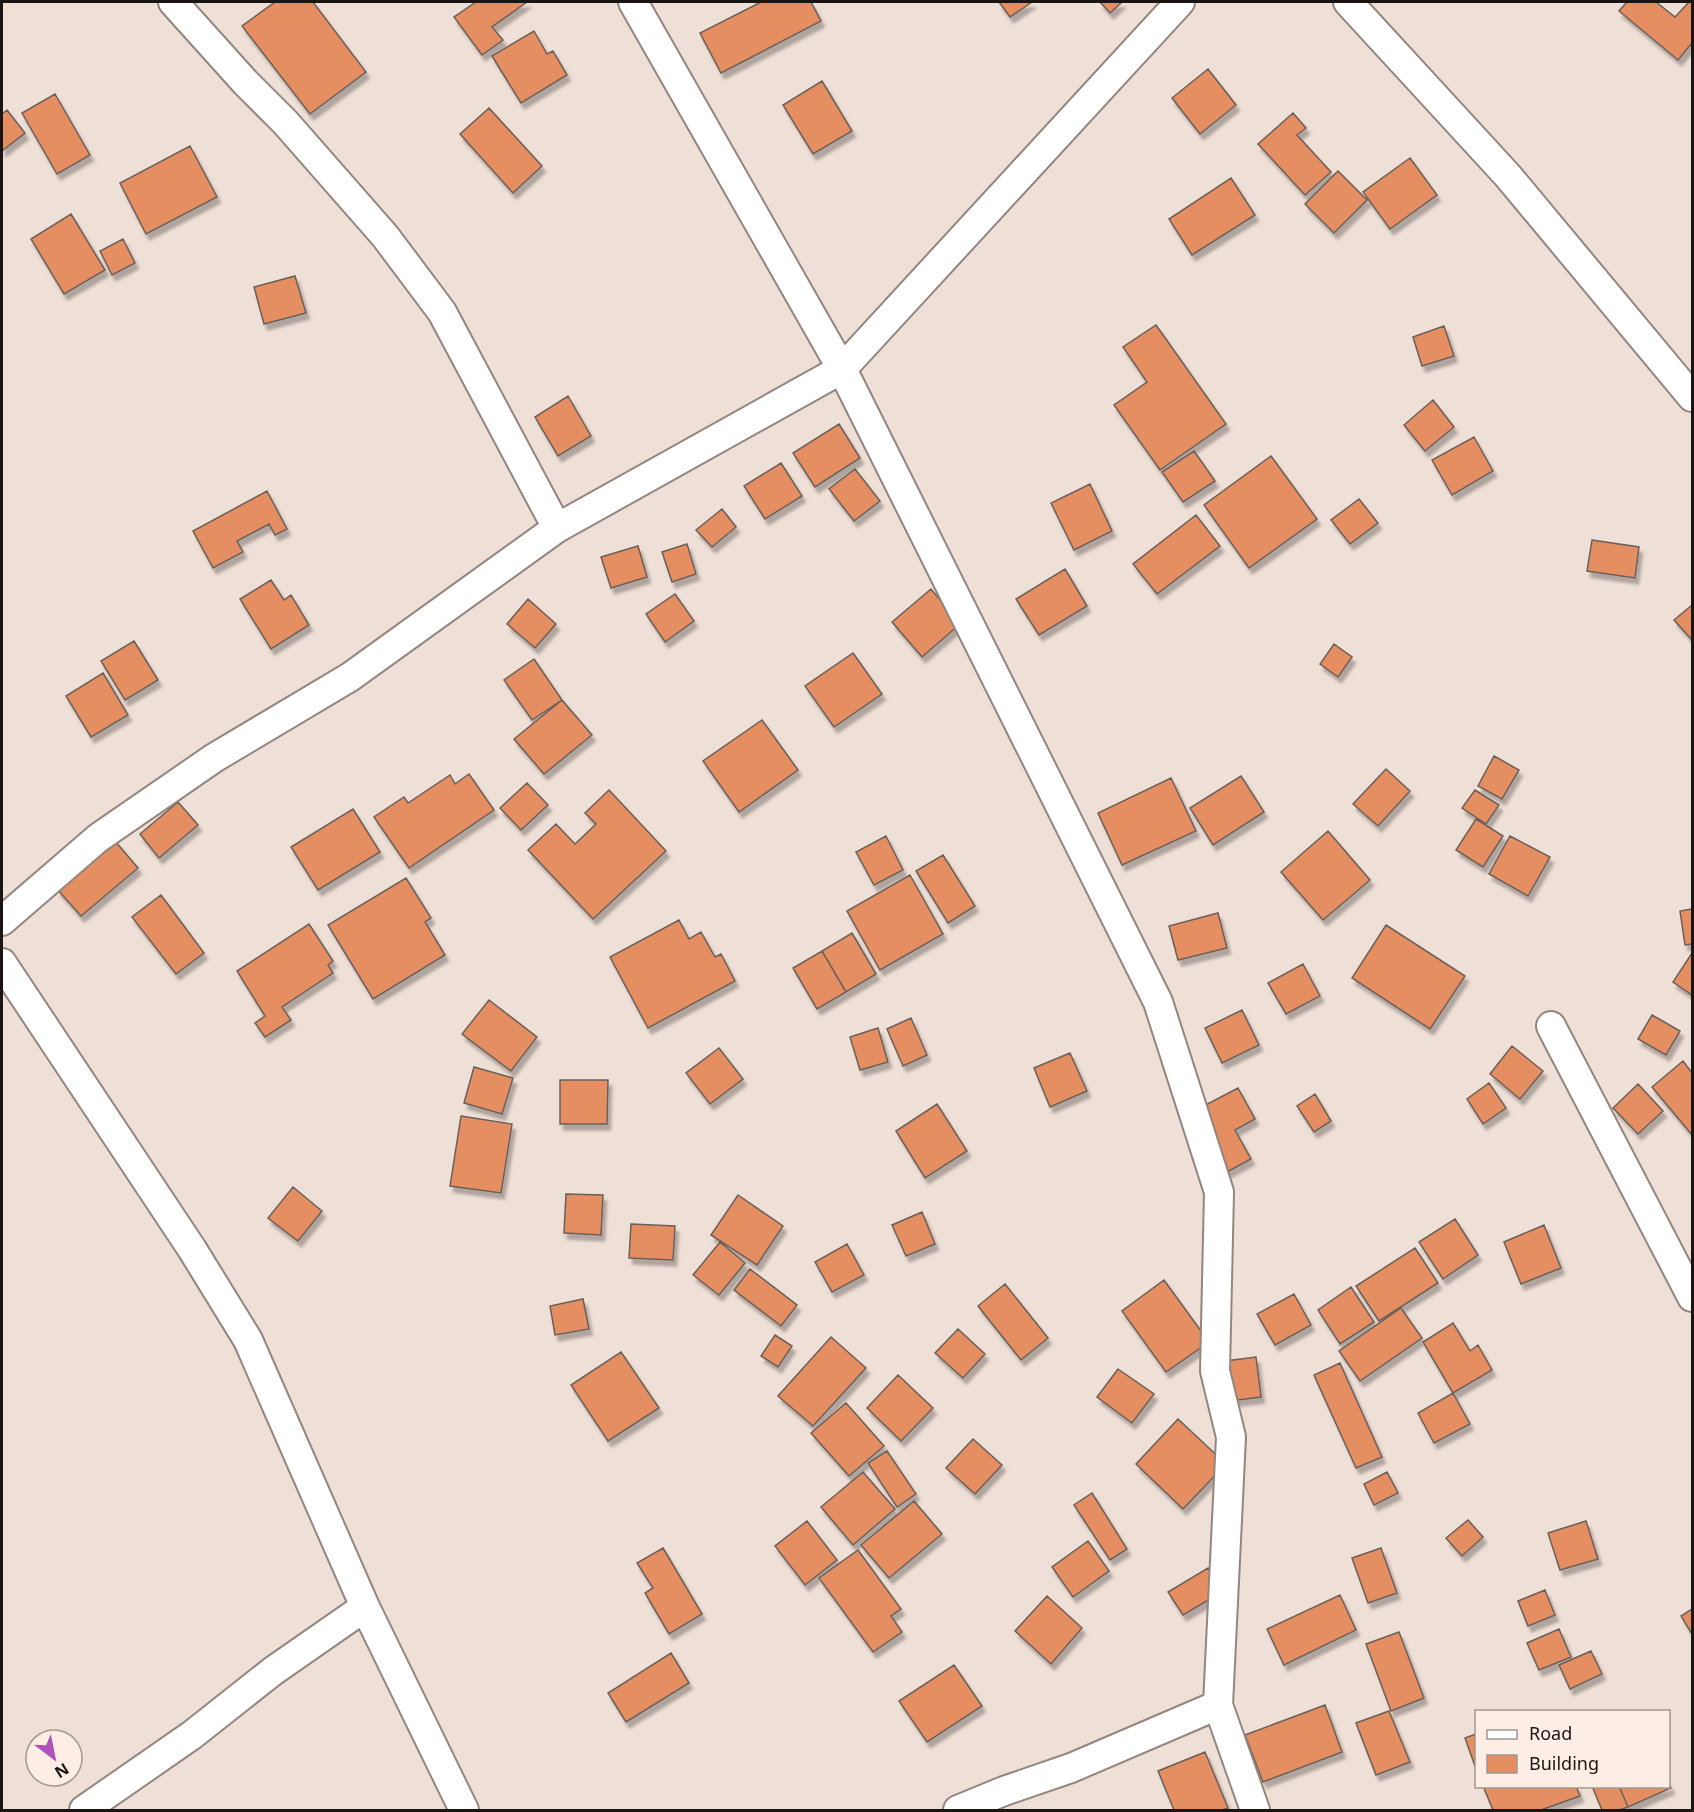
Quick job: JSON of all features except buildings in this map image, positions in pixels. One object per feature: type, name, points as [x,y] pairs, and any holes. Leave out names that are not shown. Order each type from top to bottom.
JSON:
[{"type":"street","points":[[173,2],[244,82],[285,122],[385,236],[442,312],[557,528]]},
{"type":"street","points":[[633,2],[842,369],[1158,1002],[1219,1192],[1215,1371],[1231,1437],[1218,1705],[1255,1810]]},
{"type":"street","points":[[2,921],[98,838],[214,758],[350,677],[557,528],[842,369],[1180,2]]},
{"type":"street","points":[[1348,2],[1508,176],[1692,397]]},
{"type":"street","points":[[2,963],[192,1249],[248,1340],[365,1607],[464,1810]]},
{"type":"street","points":[[1551,1026],[1692,1297]]},
{"type":"street","points":[[84,1810],[192,1735],[273,1671],[365,1607]]},
{"type":"street","points":[[958,1810],[1071,1768],[1218,1705]]}]
